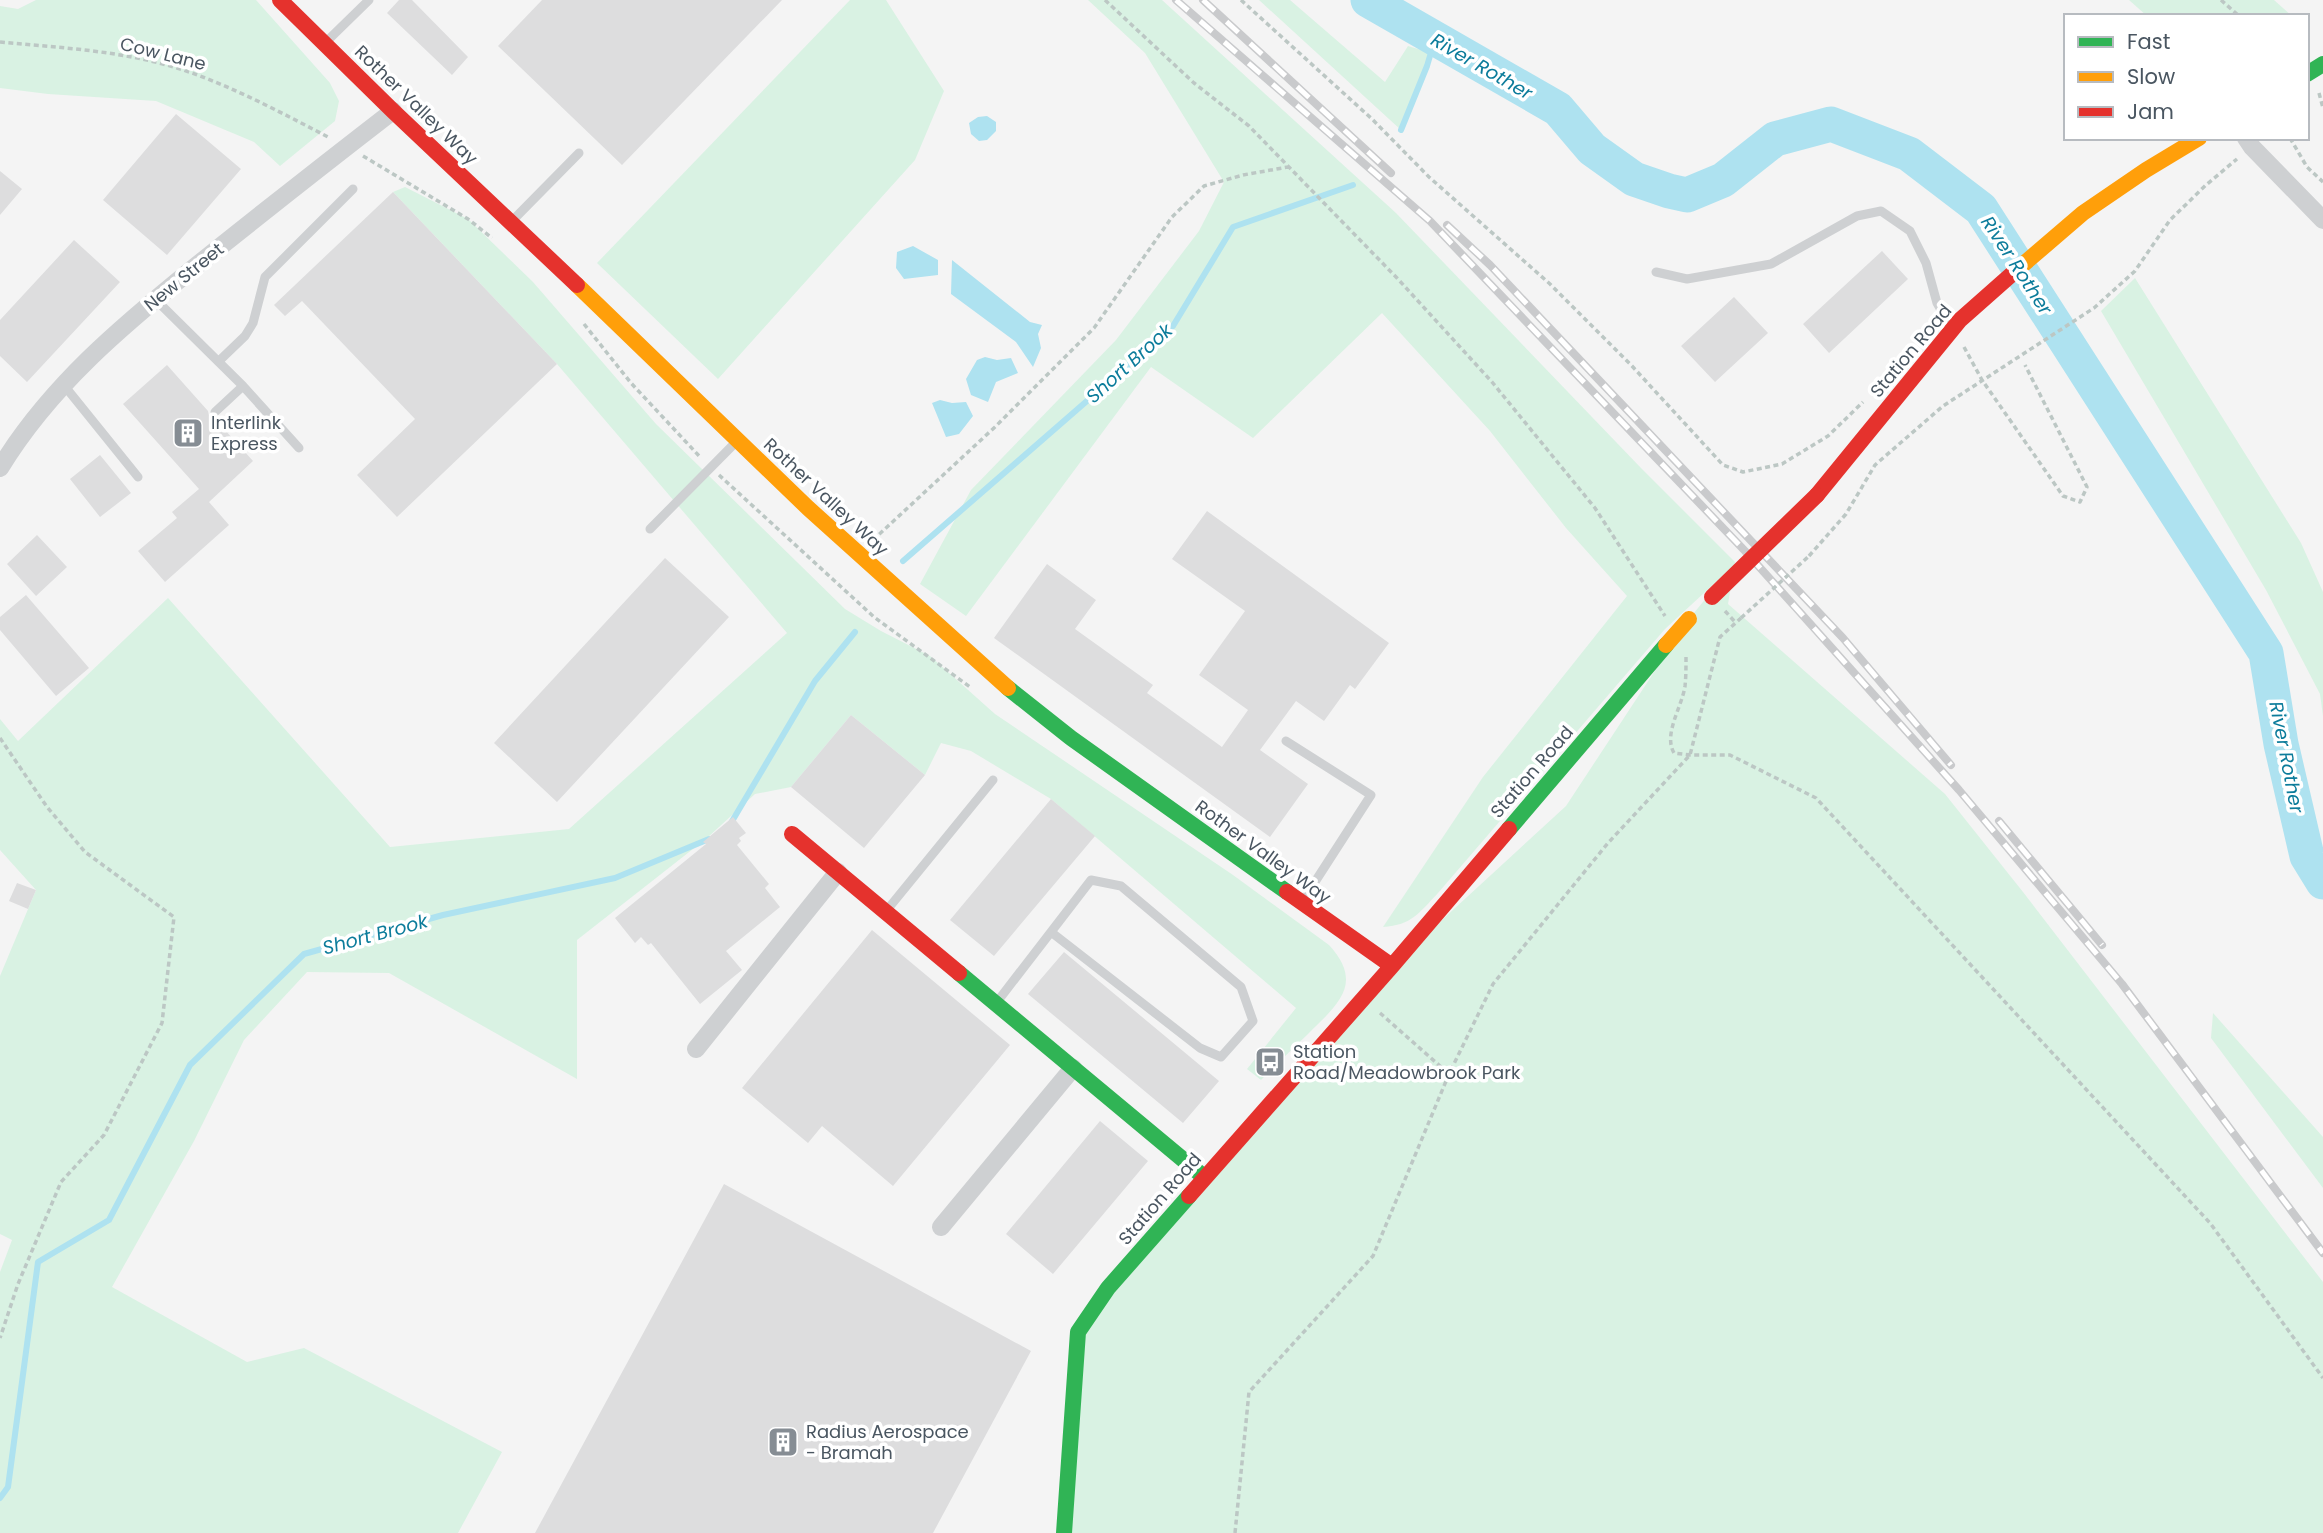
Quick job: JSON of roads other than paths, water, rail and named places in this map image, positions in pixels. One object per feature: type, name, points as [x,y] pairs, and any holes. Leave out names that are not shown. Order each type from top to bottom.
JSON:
[{"type":"street","name":"Rother Valley Way","points":[[280,0],[738,441],[939,628],[1035,710],[1392,966]]},
{"type":"street","name":"New Street","points":[[0,468],[21,436],[95,350],[155,299],[393,111]]},
{"type":"street","name":"Station Road","points":[[1064,1533],[1078,1332],[1108,1288],[1674,646],[1689,618],[1817,495],[1952,329],[2048,243],[2104,198],[2196,140]]},
{"type":"street","points":[[2249,143],[2323,220]]},
{"type":"street","points":[[792,834],[1204,1177]]},
{"type":"street","points":[[696,1049],[838,872]]},
{"type":"street","points":[[941,1227],[1073,1068]]},
{"type":"lane","points":[[324,44],[369,0]]},
{"type":"lane","points":[[511,222],[579,153]]},
{"type":"lane","points":[[219,361],[245,336],[253,323],[265,277],[353,189]]},
{"type":"lane","points":[[1656,272],[1687,279],[1771,264],[1857,216],[1881,211],[1910,232],[1926,263],[1937,303],[1952,329]]},
{"type":"lane","points":[[155,299],[219,361],[299,448]]},
{"type":"lane","points":[[63,384],[138,477]]},
{"type":"lane","points":[[215,412],[243,386]]},
{"type":"lane","points":[[650,529],[738,441]]},
{"type":"lane","points":[[1286,741],[1371,795],[1301,903]]},
{"type":"lane","points":[[886,912],[993,780]]},
{"type":"lane","points":[[996,1003],[1091,880],[1121,886],[1241,987],[1253,1021],[1221,1057],[1200,1048],[1051,932]]},
{"type":"water","points":[[987,116],[996,122],[996,131],[987,140],[979,141],[971,134],[969,123],[978,117]]},
{"type":"water","points":[[913,246],[938,260],[938,275],[904,279],[896,268],[897,252]]},
{"type":"water","points":[[952,260],[1030,322],[1042,325],[1038,334],[1041,348],[1033,367],[1016,342],[951,294]]},
{"type":"water","points":[[985,357],[997,360],[1011,358],[1018,373],[996,382],[988,402],[971,395],[966,379],[977,360]]},
{"type":"water","points":[[940,400],[966,402],[973,416],[959,434],[946,437],[932,403]]},
{"type":"waterway","name":"River Rother","points":[[1368,0],[1558,109],[1592,149],[1634,179],[1669,191],[1687,195],[1723,180],[1775,139],[1831,124],[1909,154],[1981,209],[2266,653],[2281,744],[2307,856],[2323,882]]},
{"type":"waterway","name":"Short Brook","points":[[1401,130],[1435,39]]},
{"type":"waterway","name":"Short Brook","points":[[903,561],[1173,326],[1233,227],[1353,185]]},
{"type":"waterway","name":"Short Brook","points":[[731,823],[815,681],[855,632]]},
{"type":"waterway","name":"Short Brook","points":[[0,1498],[8,1487],[38,1262],[109,1220],[190,1065],[304,954],[443,915],[615,878],[709,839]]},
{"type":"railway","points":[[1176,0],[1430,221],[1745,551],[1959,790],[2122,984],[2323,1253]]},
{"type":"railway","points":[[1203,0],[1391,173]]},
{"type":"railway","points":[[1447,225],[1490,265],[1843,638],[1951,765]]},
{"type":"railway","points":[[1999,821],[2102,945]]},
{"type":"place","name":"Interlink Express","points":[[188,433]]},
{"type":"place","name":"Station Road/Meadowbrook Park","points":[[1270,1062]]},
{"type":"place","name":"Radius Aerospace - Bramah","points":[[783,1442]]}]
